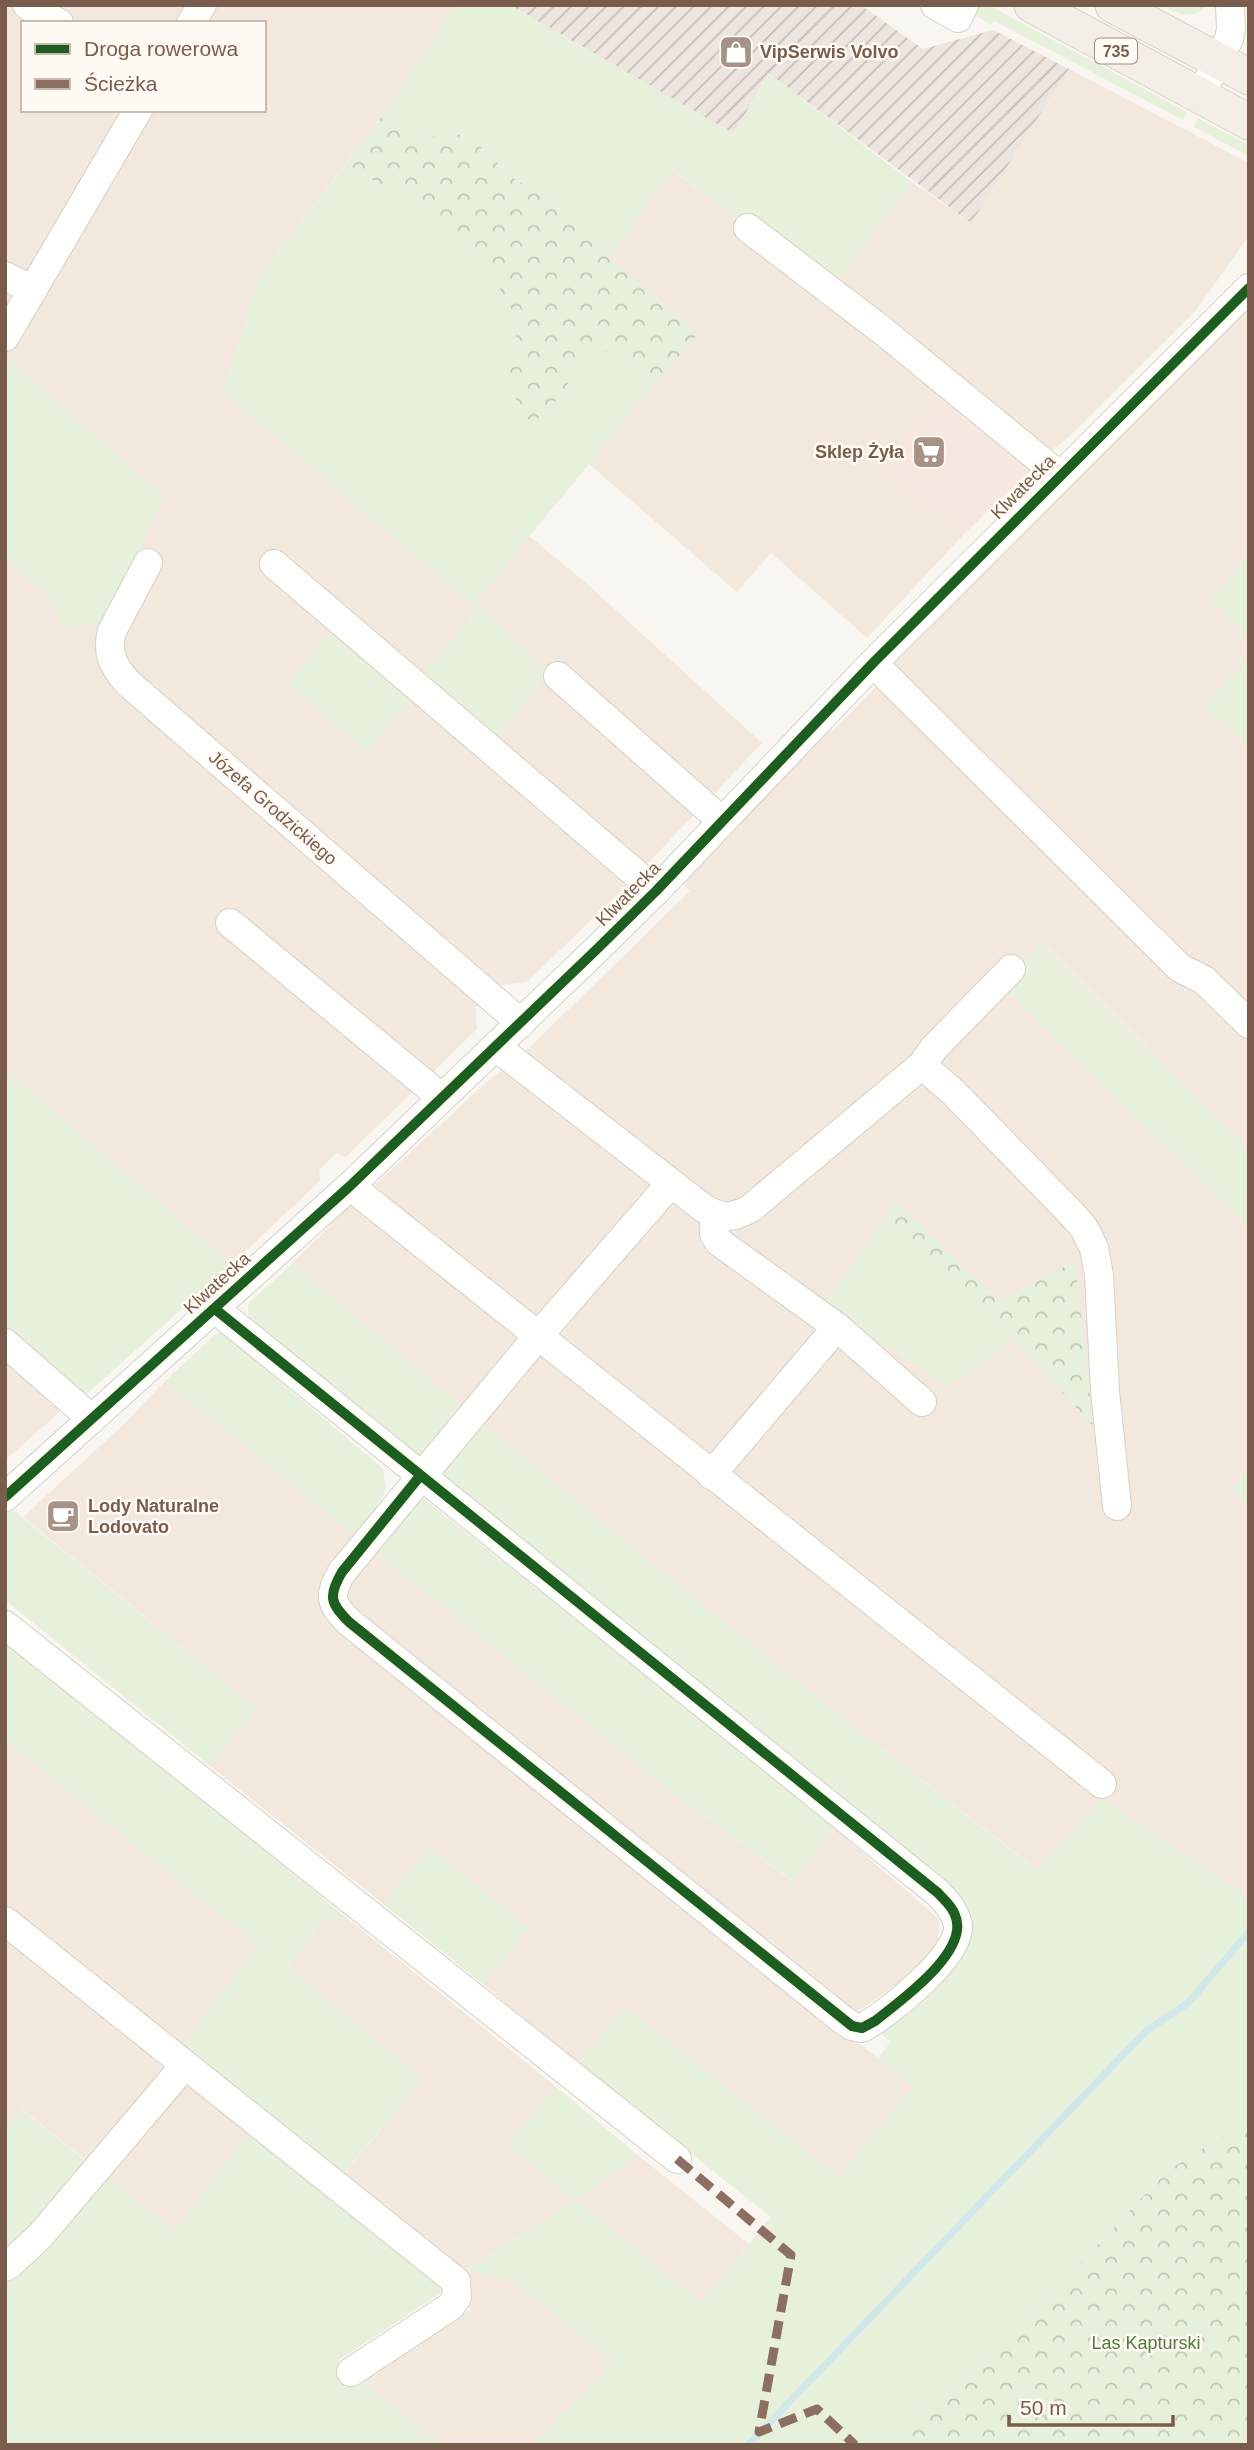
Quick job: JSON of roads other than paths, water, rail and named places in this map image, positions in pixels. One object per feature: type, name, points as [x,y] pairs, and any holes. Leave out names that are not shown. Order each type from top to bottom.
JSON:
[{"type":"main road","name":"735","points":[[1032,5],[1249,122]]},
{"type":"main road","name":"735","points":[[1114,5],[1234,69]]},
{"type":"street","points":[[27,5],[56,21]]},
{"type":"street","points":[[192,21],[202,5]]},
{"type":"street","points":[[935,5],[958,18],[964,5]]},
{"type":"street","points":[[1200,96],[1234,69],[1230,5]]},
{"type":"street","points":[[5,337],[137,112]]},
{"type":"street","points":[[748,228],[883,331],[1059,475]]},
{"type":"street","points":[[5,276],[33,290]]},
{"type":"street","name":"Klwatecka","points":[[5,1496],[350,1186],[521,1023],[656,891],[873,663],[1059,475],[1249,288]]},
{"type":"street","name":"Józefa Grodzickiego","points":[[148,563],[112,631],[109,656],[116,670],[521,1023]]},
{"type":"street","points":[[274,564],[656,891]]},
{"type":"street","points":[[873,663],[1180,968],[1204,980],[1249,1024]]},
{"type":"street","points":[[558,676],[722,821]]},
{"type":"street","points":[[230,923],[441,1097]]},
{"type":"street","points":[[496,1046],[715,1216],[728,1217],[751,1208],[922,1065],[934,1048],[1011,968]]},
{"type":"street","points":[[922,1065],[954,1093],[1070,1212],[1084,1228],[1094,1248],[1099,1275],[1105,1391],[1117,1506]]},
{"type":"street","points":[[215,1309],[420,1476],[939,1893],[956,1915],[958,1928],[952,1949],[942,1962],[875,2021],[862,2028],[852,2026],[349,1622],[338,1612],[332,1600],[333,1587],[342,1572],[420,1476],[671,1183]]},
{"type":"street","points":[[350,1186],[1102,1784]]},
{"type":"street","points":[[715,1216],[714,1234],[719,1242],[837,1326],[922,1402]]},
{"type":"street","points":[[711,1475],[837,1326]]},
{"type":"street","points":[[5,1343],[92,1419]]},
{"type":"street","points":[[5,1625],[677,2160]]},
{"type":"street","points":[[5,1921],[456,2281],[457,2297],[451,2306],[351,2372]]},
{"type":"street","points":[[5,2267],[40,2236],[185,2066]]},
{"type":"waterway","points":[[748,2445],[1146,2031],[1188,2003],[1249,1932]]},
{"type":"place","name":"VipSerwis Volvo","points":[[736,52]]},
{"type":"place","name":"Sklep Żyła","points":[[929,452]]},
{"type":"place","name":"Lody Naturalne Lodovato","points":[[63,1516]]},
{"type":"park label","name":"Las Kapturski","points":[[1146,2343]]}]
